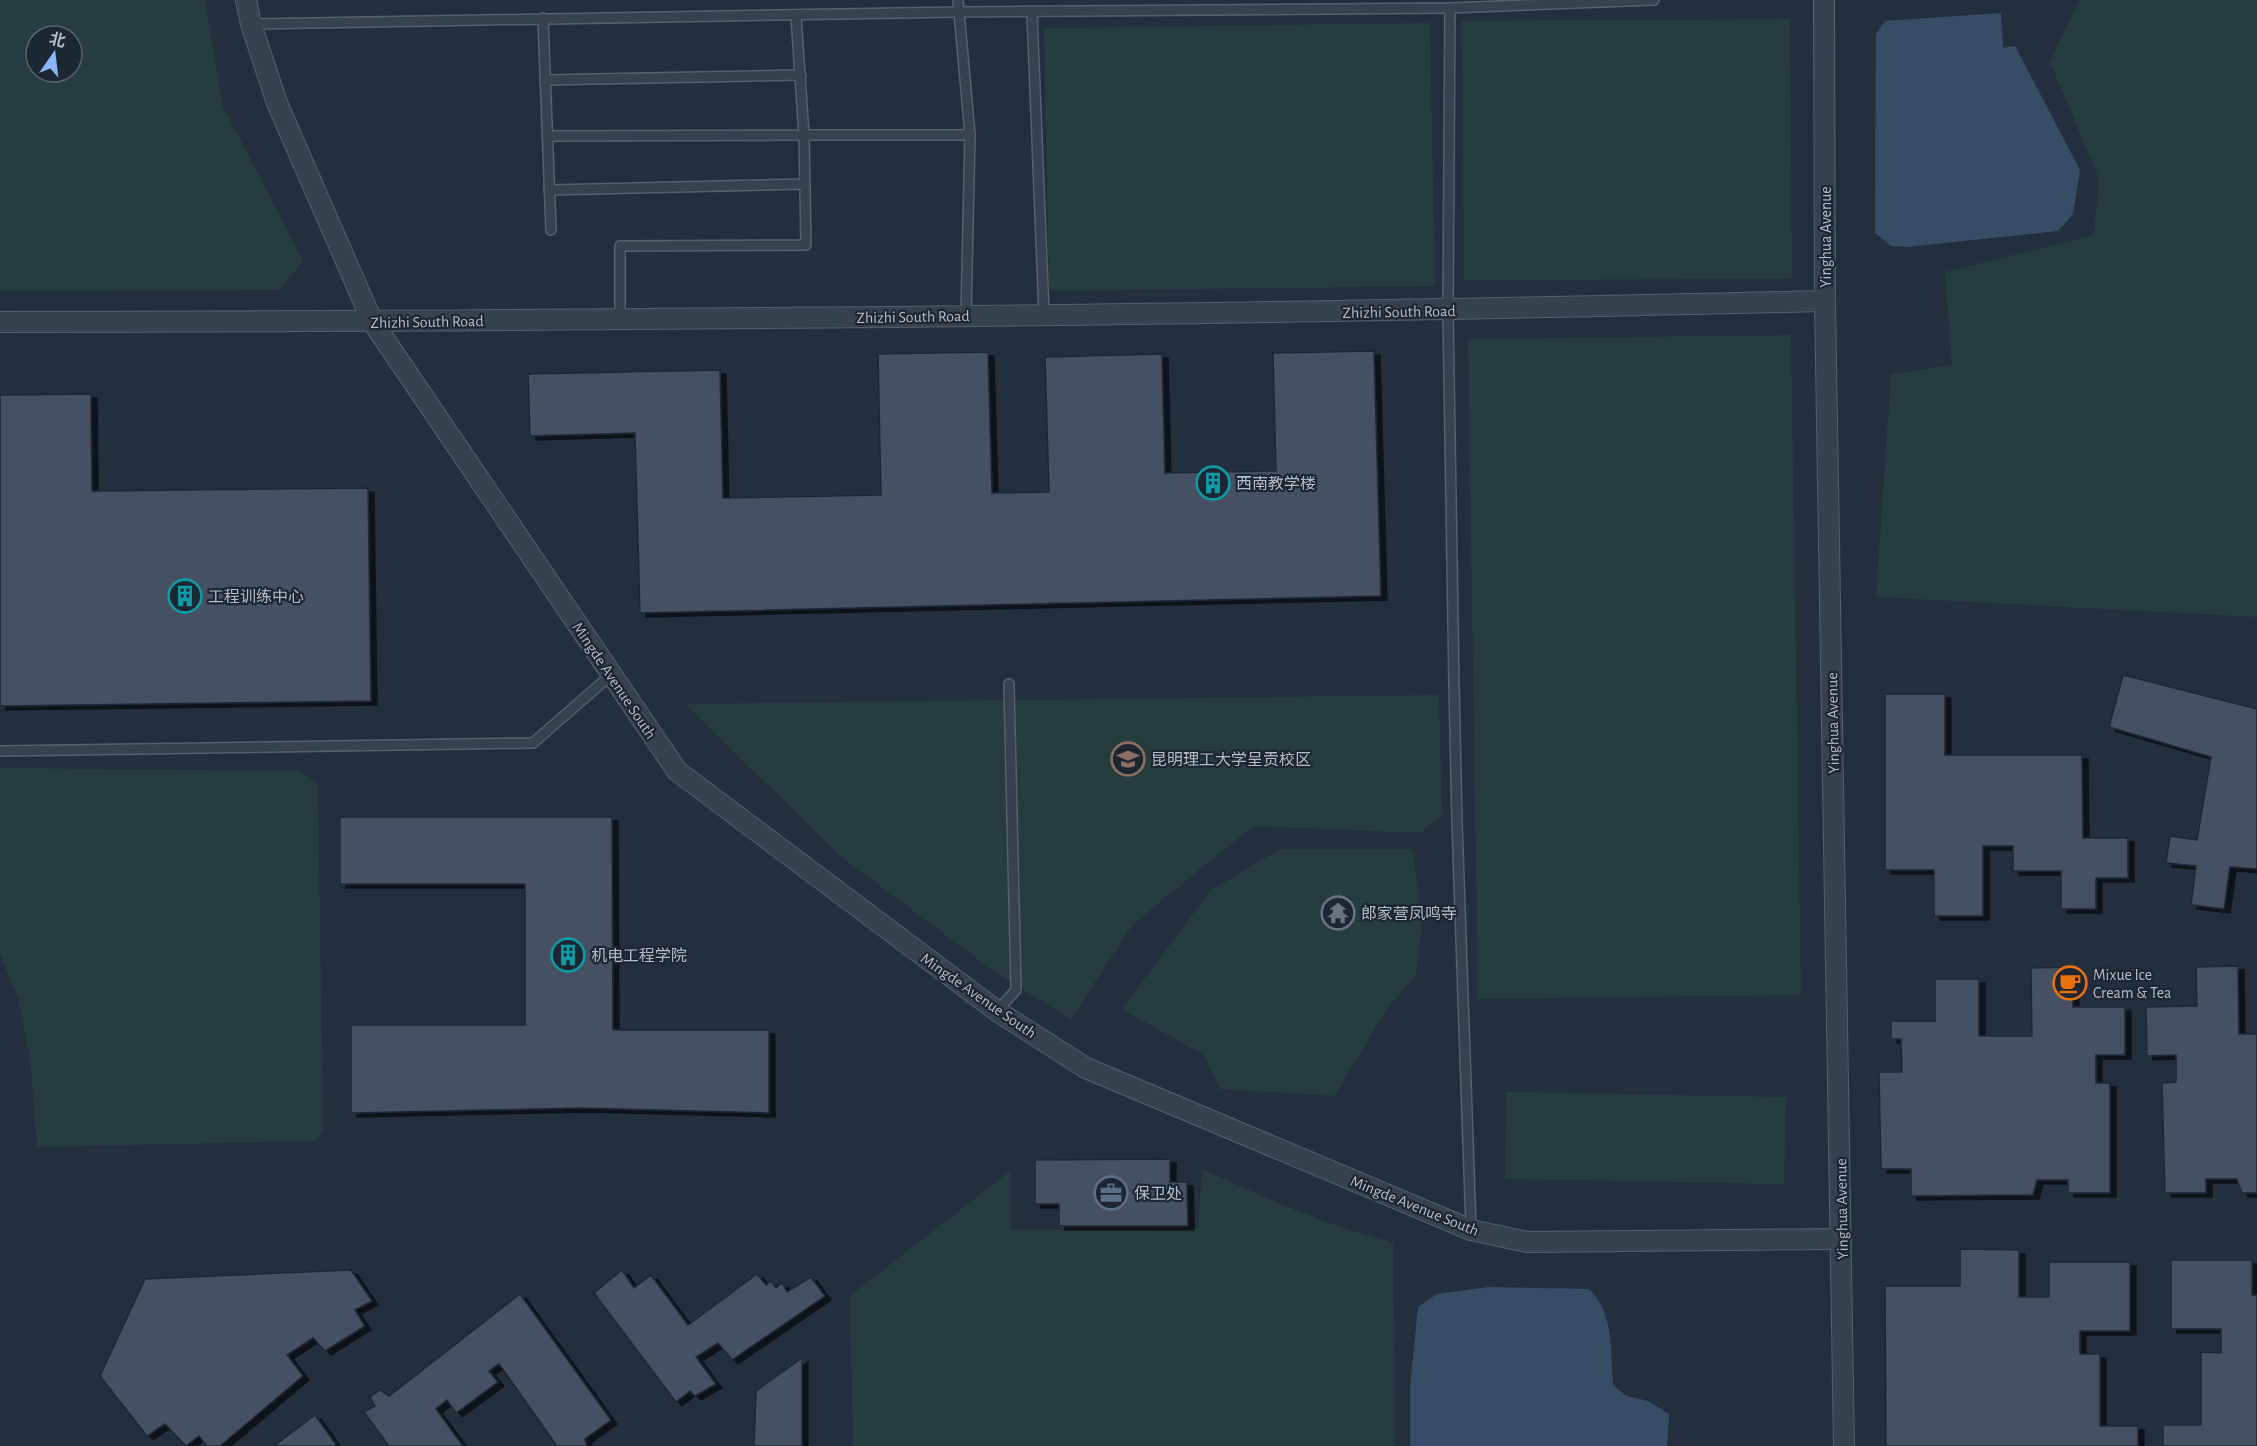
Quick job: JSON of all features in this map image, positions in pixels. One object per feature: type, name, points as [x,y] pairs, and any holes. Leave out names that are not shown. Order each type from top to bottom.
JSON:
[{"type":"street","name":"Mingde Avenue South","points":[[246,0],[251,24],[277,103],[372,321],[677,771],[997,1011],[1086,1068],[1471,1230],[1527,1242],[1841,1239]]},
{"type":"street","name":"Yinghua Avenue","points":[[1824,0],[1825,301],[1844,1446]]},
{"type":"street","name":"Zhizhi South Road","points":[[0,322],[1044,315],[1448,310],[1825,301]]},
{"type":"lane","points":[[958,0],[970,135],[966,315]]},
{"type":"lane","points":[[251,24],[959,12],[1450,8],[1654,0]]},
{"type":"lane","points":[[1450,8],[1448,310],[1457,822],[1471,1230]]},
{"type":"lane","points":[[1032,13],[1044,315]]},
{"type":"lane","points":[[620,319],[620,246],[806,245],[804,135],[796,16]]},
{"type":"lane","points":[[543,18],[551,230]]},
{"type":"lane","points":[[545,80],[801,75]]},
{"type":"lane","points":[[547,135],[970,135]]},
{"type":"lane","points":[[549,190],[805,184]]},
{"type":"lane","points":[[0,751],[533,743],[612,674]]},
{"type":"lane","points":[[997,1011],[1016,990],[1009,684]]},
{"type":"green space","points":[[0,0],[205,0],[223,107],[303,260],[280,290],[0,291]]},
{"type":"green space","points":[[2079,0],[2257,0],[2257,617],[1876,597],[1891,374],[1952,365],[1945,272],[2094,235],[2099,179],[2050,62]]},
{"type":"green space","points":[[1790,19],[1792,279],[1464,280],[1462,21]]},
{"type":"green space","points":[[1430,23],[1435,286],[1049,291],[1044,28]]},
{"type":"green space","points":[[1791,335],[1801,995],[1478,999],[1468,339]]},
{"type":"green space","points":[[1439,695],[1442,816],[1420,833],[1253,826],[1133,924],[1071,1019],[995,972],[840,856],[686,704]]},
{"type":"green space","points":[[0,768],[300,771],[318,786],[323,1132],[315,1141],[37,1147],[30,1057],[18,998],[0,954]]},
{"type":"green space","points":[[1280,849],[1412,849],[1422,919],[1416,975],[1391,1003],[1334,1096],[1220,1089],[1204,1055],[1122,1009],[1210,891]]},
{"type":"green space","points":[[1506,1092],[1786,1097],[1784,1184],[1505,1179]]},
{"type":"green space","points":[[1202,1169],[1334,1225],[1393,1243],[1395,1446],[853,1446],[850,1296],[1010,1171],[1011,1230],[1198,1228]]},
{"type":"water","points":[[2001,13],[2003,48],[2015,46],[2080,170],[2073,214],[2058,231],[1907,247],[1891,246],[1875,233],[1876,34],[1885,21]]},
{"type":"water","points":[[1489,1287],[1589,1289],[1597,1299],[1607,1321],[1613,1385],[1626,1396],[1648,1401],[1669,1414],[1667,1446],[1410,1446],[1410,1388],[1418,1307],[1437,1294]]},
{"type":"building","name":"西南教学楼","points":[[1374,351],[1381,596],[640,613],[635,433],[530,436],[528,374],[720,370],[723,498],[881,495],[878,354],[988,352],[992,493],[1049,492],[1045,357],[1162,354],[1165,473],[1276,471],[1273,353]]},
{"type":"building","name":"工程训练中心","points":[[91,394],[92,491],[368,488],[371,701],[0,706],[0,395]]},
{"type":"building","points":[[2123,675],[2257,709],[2257,869],[2230,867],[2224,909],[2191,905],[2196,866],[2166,863],[2170,836],[2197,840],[2211,757],[2109,727]]},
{"type":"building","points":[[1885,694],[1945,694],[1945,755],[2082,755],[2083,838],[2128,838],[2128,878],[2096,878],[2096,909],[2061,909],[2061,871],[2013,871],[2013,846],[1983,846],[1983,916],[1934,916],[1934,870],[1885,870]]},
{"type":"building","name":"机电工程学院","points":[[340,817],[612,817],[613,1030],[769,1030],[769,1113],[581,1108],[351,1113],[351,1025],[525,1025],[525,884],[340,884]]},
{"type":"building","points":[[2238,966],[2239,1034],[2257,1034],[2257,1193],[2242,1193],[2237,1179],[2206,1179],[2206,1193],[2165,1193],[2162,1083],[2176,1082],[2176,1055],[2147,1056],[2146,1007],[2197,1006],[2196,967]]},
{"type":"building","points":[[2073,967],[2073,1007],[2125,1007],[2125,1055],[2096,1055],[2096,1083],[2110,1083],[2110,1193],[2068,1193],[2068,1180],[2037,1180],[2033,1195],[1911,1196],[1911,1169],[1881,1169],[1879,1072],[1902,1072],[1901,1039],[1891,1039],[1891,1021],[1935,1021],[1935,979],[1979,979],[1979,1036],[2032,1036],[2031,968]]},
{"type":"building","name":"保卫处","points":[[1170,1159],[1170,1182],[1187,1182],[1188,1226],[1059,1226],[1059,1204],[1035,1204],[1035,1160]]},
{"type":"building","points":[[1960,1249],[2019,1250],[2019,1297],[2049,1297],[2049,1262],[2130,1262],[2130,1331],[2080,1331],[2080,1354],[2100,1354],[2100,1426],[2138,1426],[2138,1446],[1886,1446],[1885,1286],[1960,1286]]},
{"type":"building","points":[[2171,1260],[2252,1260],[2252,1295],[2257,1295],[2257,1446],[2163,1446],[2163,1425],[2201,1425],[2201,1352],[2221,1353],[2221,1329],[2171,1329]]},
{"type":"building","points":[[351,1270],[372,1301],[355,1310],[365,1326],[325,1351],[313,1338],[287,1355],[303,1376],[220,1446],[207,1446],[199,1436],[186,1446],[165,1424],[147,1436],[100,1376],[145,1279]]},
{"type":"building","points":[[622,1270],[634,1288],[651,1275],[688,1325],[757,1274],[766,1285],[771,1281],[776,1288],[782,1283],[787,1292],[811,1277],[825,1296],[732,1360],[718,1343],[696,1357],[716,1384],[695,1396],[690,1391],[676,1402],[594,1293]]},
{"type":"building","points":[[520,1294],[611,1420],[585,1439],[587,1446],[557,1446],[499,1364],[489,1371],[498,1382],[456,1413],[447,1400],[436,1409],[463,1446],[389,1446],[364,1412],[375,1406],[370,1397],[380,1390],[389,1396]]},
{"type":"building","points":[[802,1358],[802,1446],[754,1446],[756,1391]]},
{"type":"building","points":[[315,1415],[337,1446],[274,1446]]},
{"type":"place","name":"西南教学楼","points":[[1213,483]]},
{"type":"place","name":"工程训练中心","points":[[185,596]]},
{"type":"place","name":"昆明理工大学呈贡校区","points":[[1128,759]]},
{"type":"place","name":"郎家营凤鸣寺","points":[[1338,913]]},
{"type":"place","name":"机电工程学院","points":[[568,955]]},
{"type":"place","name":"Mixue Ice Cream & Tea","points":[[2070,983]]},
{"type":"place","name":"保卫处","points":[[1111,1193]]}]
